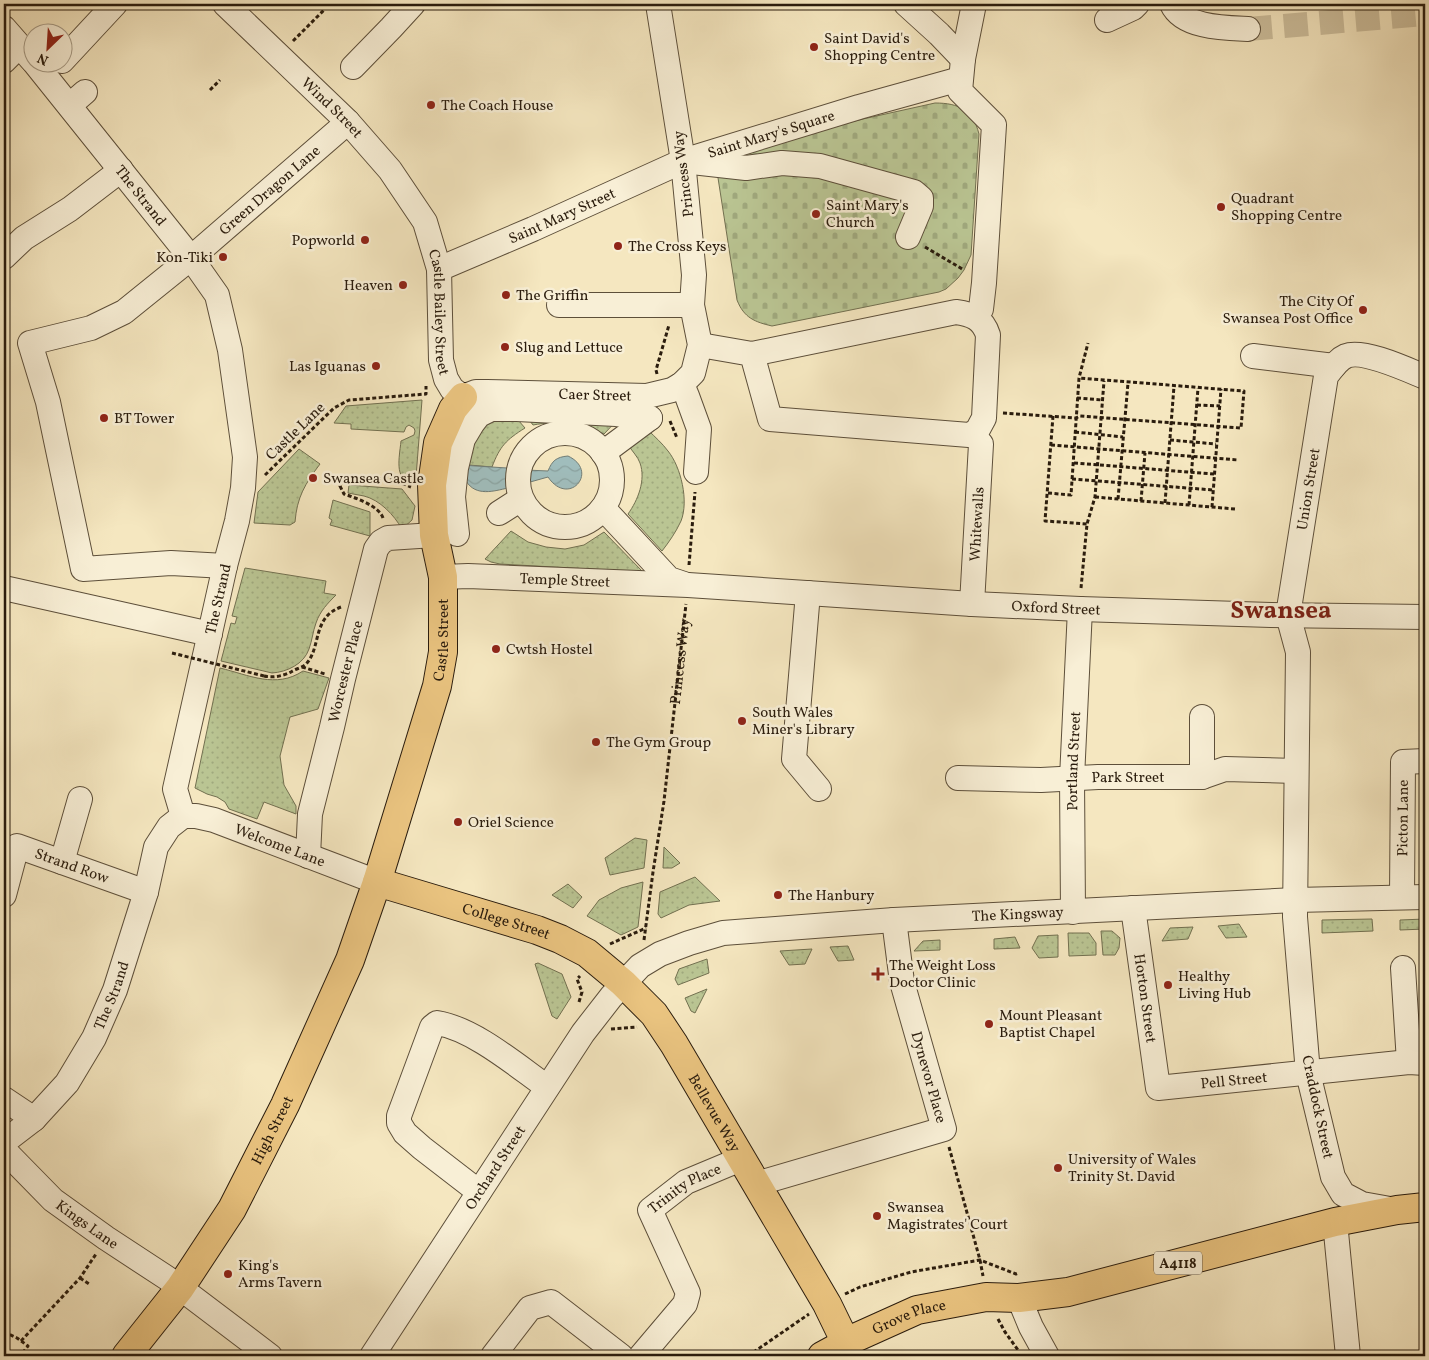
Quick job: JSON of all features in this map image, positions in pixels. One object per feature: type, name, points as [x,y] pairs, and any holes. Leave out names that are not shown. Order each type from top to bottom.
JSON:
[{"type":"main road","name":"Castle Street","points":[[378,882],[437,686],[443,652],[443,577],[446,534],[432,485],[438,443],[453,409],[463,397]]},
{"type":"main road","name":"College Street","points":[[378,882],[537,930],[560,939],[587,953],[623,983]]},
{"type":"main road","name":"High Street","points":[[126,1356],[180,1288],[232,1209],[284,1105],[350,960],[378,882]]},
{"type":"main road","name":"Bellevue Way","points":[[623,983],[654,1014],[674,1044],[827,1304]]},
{"type":"main road","name":"A4118","points":[[1022,1286],[1068,1292],[1335,1222],[1397,1210],[1425,1207]]},
{"type":"main road","name":"Grove Place","points":[[846,1343],[917,1310],[986,1297],[1022,1286]]},
{"type":"main road","points":[[827,1304],[846,1343]]},
{"type":"main road","name":"A4118","points":[[822,1356],[846,1343]]},
{"type":"street","points":[[72,36],[116,4]]},
{"type":"street","name":"Wind Street","points":[[225,4],[278,55],[337,82],[348,122],[390,170],[425,222]]},
{"type":"street","points":[[337,82],[413,4]]},
{"type":"street","name":"Princess Way","points":[[658,4],[683,161],[694,276],[682,305],[700,345]]},
{"type":"street","points":[[906,4],[939,34],[962,69]]},
{"type":"street","points":[[974,4],[962,69],[960,91],[994,125],[981,309]]},
{"type":"street","points":[[1107,20],[1133,8],[1137,4]]},
{"type":"street","points":[[1172,4],[1175,10],[1189,20],[1227,28],[1248,28]]},
{"type":"street","name":"The Strand","points":[[4,28],[22,47]]},
{"type":"street","name":"Saint Mary's Square","points":[[683,161],[859,107],[962,69]]},
{"type":"street","name":"The Strand","points":[[4,1142],[34,1119],[67,1083],[94,1038],[115,990],[146,892],[156,847],[169,827],[182,816],[176,789],[225,566],[237,521],[243,488],[245,457],[230,350],[217,295],[191,258],[121,170],[77,99],[48,72]]},
{"type":"street","name":"Green Dragon Lane","points":[[225,566],[171,563],[83,569],[48,402],[30,343],[91,328],[124,312],[191,258],[348,122]]},
{"type":"street","points":[[683,161],[746,168],[782,163],[820,166],[914,192],[921,198],[921,206],[908,237]]},
{"type":"street","name":"Saint Mary Street","points":[[439,269],[683,161]]},
{"type":"street","points":[[4,257],[24,238],[70,209],[121,170]]},
{"type":"street","name":"Castle Bailey Street","points":[[425,222],[439,269],[441,360],[446,379],[452,389],[463,397]]},
{"type":"street","points":[[559,305],[682,305]]},
{"type":"street","points":[[696,472],[699,430],[672,389],[693,373],[700,345],[752,354],[956,312],[967,314],[985,326],[988,335],[984,418],[977,431],[969,436],[770,419],[752,354]]},
{"type":"street","points":[[1253,356],[1334,366],[1346,356],[1356,355],[1383,361],[1425,377]]},
{"type":"street","name":"Union Street","points":[[1288,615],[1326,376],[1334,366]]},
{"type":"street","name":"Caer Street","points":[[463,397],[476,392],[647,396],[672,389]]},
{"type":"street","points":[[388,538],[446,534],[456,468],[463,439],[479,415],[491,409],[616,414],[650,418],[603,453]]},
{"type":"street","points":[[517,409],[539,440]]},
{"type":"street","points":[[566,433],[581,436],[593,443],[603,453],[610,466],[612,481],[609,496],[602,508],[590,520],[574,526],[558,527],[543,522],[530,512],[521,499],[518,473],[522,460],[529,449],[539,440],[552,435],[566,433]]},
{"type":"street","name":"Whitewalls","points":[[972,604],[981,444]]},
{"type":"street","points":[[499,513],[521,499]]},
{"type":"street","points":[[602,508],[669,579],[688,585]]},
{"type":"street","name":"Worcester Place","points":[[308,856],[310,814],[343,679],[376,549],[381,542],[388,538]]},
{"type":"street","name":"Temple Street","points":[[443,577],[468,576],[688,585]]},
{"type":"street","name":"Oxford Street","points":[[688,585],[972,604],[1080,609],[1425,617]]},
{"type":"street","points":[[4,588],[210,634]]},
{"type":"street","points":[[808,593],[794,759],[819,790]]},
{"type":"street","name":"Portland Street","points":[[1073,912],[1072,778],[1080,609]]},
{"type":"street","points":[[1288,615],[1298,652],[1295,900]]},
{"type":"street","points":[[1202,717],[1202,777]]},
{"type":"street","name":"Picton Lane","points":[[1402,897],[1403,762],[1425,761]]},
{"type":"street","name":"Park Street","points":[[958,778],[1041,780],[1202,777],[1225,769],[1296,771]]},
{"type":"street","points":[[62,862],[80,799]]},
{"type":"street","name":"Welcome Lane","points":[[182,816],[196,816],[214,820],[378,882]]},
{"type":"street","name":"Strand Row","points":[[4,895],[17,846],[146,892]]},
{"type":"street","name":"The Kingsway","points":[[623,983],[640,966],[660,954],[723,933],[894,920],[1295,900],[1425,897]]},
{"type":"street","name":"Craddock Street","points":[[1295,900],[1294,916],[1308,1073],[1333,1177],[1343,1194],[1362,1204],[1397,1210]]},
{"type":"street","name":"Horton Street","points":[[1133,908],[1158,1088]]},
{"type":"street","name":"Dynevor Place","points":[[756,1184],[944,1130],[902,982],[894,920]]},
{"type":"street","points":[[1403,968],[1417,1062]]},
{"type":"street","name":"Orchard Street","points":[[372,1356],[583,1032],[623,983]]},
{"type":"street","points":[[479,1192],[404,1133],[399,1123],[399,1116],[432,1027],[438,1022],[448,1024],[485,1043],[547,1087]]},
{"type":"street","name":"Pell Street","points":[[1158,1088],[1417,1062]]},
{"type":"street","points":[[4,1099],[34,1119]]},
{"type":"street","name":"Kings Lane","points":[[4,1150],[53,1200],[167,1278],[270,1356]]},
{"type":"street","name":"Trinity Place","points":[[640,1356],[685,1304],[688,1293],[650,1210],[686,1182],[741,1158]]},
{"type":"street","points":[[1335,1222],[1348,1356]]},
{"type":"street","points":[[1022,1286],[1031,1327],[1047,1356]]},
{"type":"street","points":[[493,1356],[530,1308],[551,1302],[621,1356]]},
{"type":"path","points":[[278,55],[330,4]]},
{"type":"path","points":[[210,90],[220,80]]},
{"type":"path","points":[[908,237],[984,283]]},
{"type":"path","points":[[679,442],[669,418],[672,389],[656,370],[669,328],[682,305]]},
{"type":"path","points":[[1048,493],[1070,495],[1074,463],[1079,378],[1088,343]]},
{"type":"path","points":[[1001,413],[1076,418],[1080,416],[1101,417],[1241,428],[1244,391],[1079,378]]},
{"type":"path","points":[[1080,609],[1087,524],[1095,497],[1104,381]]},
{"type":"path","points":[[1118,499],[1128,383]]},
{"type":"path","points":[[1165,504],[1174,386]]},
{"type":"path","points":[[1189,506],[1198,388]]},
{"type":"path","points":[[1212,507],[1221,389]]},
{"type":"path","name":"Castle Lane","points":[[243,488],[258,481],[334,408],[349,400],[426,394]]},
{"type":"path","points":[[1077,398],[1102,400]]},
{"type":"path","points":[[1196,405],[1220,406]]},
{"type":"path","points":[[1053,416],[1045,521],[1087,524]]},
{"type":"path","points":[[1075,432],[1123,437]]},
{"type":"path","points":[[1170,440],[1216,444]]},
{"type":"path","points":[[1051,445],[1238,460]]},
{"type":"path","points":[[1141,501],[1145,453]]},
{"type":"path","points":[[1074,463],[1214,474]]},
{"type":"path","name":"Princess Way","points":[[644,940],[664,801],[688,585],[696,472]]},
{"type":"path","points":[[388,538],[382,514],[364,501],[344,494],[340,486],[343,479],[392,479],[417,490],[432,485]]},
{"type":"path","points":[[1072,479],[1213,490]]},
{"type":"path","points":[[1095,497],[1235,509]]},
{"type":"path","points":[[172,653],[264,676],[286,674],[304,666],[312,655],[323,621],[332,611],[352,606],[361,609]]},
{"type":"path","points":[[612,942],[646,928]]},
{"type":"path","points":[[944,1130],[980,1260],[986,1297],[1005,1332],[1022,1356]]},
{"type":"path","points":[[21,1341],[80,1278],[106,1238]]},
{"type":"path","points":[[748,1356],[806,1315],[827,1304],[860,1287],[911,1272],[980,1260],[1016,1274],[1022,1286]]},
{"type":"path","points":[[80,1278],[89,1284]]},
{"type":"path","points":[[4,1332],[18,1338],[28,1346],[20,1356]]},
{"type":"green space","points":[[935,103],[951,104],[964,110],[973,119],[979,134],[971,255],[958,278],[946,289],[939,292],[772,326],[755,321],[747,315],[737,300],[716,165],[723,153]]},
{"type":"green space","points":[[422,400],[416,477],[403,478],[399,468],[401,441],[414,435],[414,428],[409,425],[404,432],[351,429],[351,424],[334,423],[346,406]]},
{"type":"green space","points":[[523,412],[621,416],[604,434],[569,425],[551,423],[533,425]]},
{"type":"green space","points":[[512,413],[525,428],[504,444],[492,467],[469,465],[470,455],[480,423]]},
{"type":"green space","points":[[649,431],[673,458],[680,475],[684,494],[681,521],[662,551],[628,514],[638,496],[642,476],[639,461],[629,446]]},
{"type":"green space","points":[[299,449],[320,464],[303,491],[295,522],[290,525],[254,523],[258,492]]},
{"type":"green space","points":[[349,485],[402,489],[415,506],[412,520],[402,529],[391,513],[376,501],[364,496],[348,493]]},
{"type":"green space","points":[[333,500],[370,512],[370,536],[330,525],[332,520],[329,518]]},
{"type":"green space","points":[[511,531],[528,542],[546,547],[565,549],[584,545],[604,532],[643,572],[500,564],[485,559]]},
{"type":"green space","points":[[245,568],[326,581],[324,593],[336,595],[324,608],[318,619],[307,654],[299,663],[289,669],[272,673],[221,661],[231,623],[235,624],[237,617],[232,616]]},
{"type":"green space","points":[[220,668],[262,679],[283,679],[303,671],[329,678],[318,709],[290,717],[280,756],[284,785],[296,806],[296,814],[264,802],[257,819],[229,809],[225,802],[217,797],[195,788]]},
{"type":"green space","points":[[635,838],[647,840],[644,868],[610,875],[605,858]]},
{"type":"green space","points":[[664,847],[680,863],[672,868],[663,868]]},
{"type":"green space","points":[[695,877],[720,901],[689,905],[661,918],[658,914],[660,892]]},
{"type":"green space","points":[[643,882],[638,927],[621,935],[587,916],[599,900],[621,888]]},
{"type":"green space","points":[[568,884],[582,897],[573,908],[552,895]]},
{"type":"green space","points":[[1372,919],[1373,931],[1322,933],[1322,920]]},
{"type":"green space","points":[[1425,919],[1425,929],[1400,930],[1400,920]]},
{"type":"green space","points":[[1239,924],[1247,937],[1226,938],[1218,926]]},
{"type":"green space","points":[[1193,927],[1188,939],[1162,941],[1170,928]]},
{"type":"green space","points":[[1101,931],[1112,931],[1120,938],[1119,948],[1115,955],[1103,955]]},
{"type":"green space","points":[[1068,933],[1089,933],[1096,943],[1096,955],[1069,956]]},
{"type":"green space","points":[[1058,935],[1058,957],[1039,958],[1032,948],[1038,936]]},
{"type":"green space","points":[[1015,937],[1020,948],[994,949],[994,939]]},
{"type":"green space","points":[[940,940],[940,950],[914,951],[923,941]]},
{"type":"green space","points":[[848,946],[854,960],[838,961],[830,947]]},
{"type":"green space","points":[[812,949],[805,964],[789,965],[780,951]]},
{"type":"green space","points":[[707,959],[709,973],[678,985],[675,979],[679,969]]},
{"type":"green space","points":[[538,963],[562,974],[571,997],[557,1019],[552,1016],[535,964]]},
{"type":"green space","points":[[707,989],[695,1013],[691,1011],[685,998]]},
{"type":"water","points":[[568,456],[577,462],[581,470],[578,484],[572,488],[564,489],[556,486],[548,477],[523,484],[526,470],[548,471],[555,460]]},
{"type":"water","points":[[461,465],[507,468],[508,488],[486,492],[475,489],[466,481]]},
{"type":"tunnel","points":[[1248,29],[1425,14]]},
{"type":"place","name":"Saint David's Shopping Centre","points":[[814,47]]},
{"type":"place","name":"The Coach House","points":[[431,105]]},
{"type":"place","name":"Quadrant Shopping Centre","points":[[1221,207]]},
{"type":"place","name":"Saint Mary's Church","points":[[816,214]]},
{"type":"place","name":"Popworld","points":[[365,240]]},
{"type":"place","name":"The Cross Keys","points":[[618,246]]},
{"type":"place","name":"Kon-Tiki","points":[[223,257]]},
{"type":"place","name":"Heaven","points":[[403,285]]},
{"type":"place","name":"The Griffin","points":[[506,295]]},
{"type":"place","name":"The City Of Swansea Post Office","points":[[1363,310]]},
{"type":"place","name":"Slug and Lettuce","points":[[505,347]]},
{"type":"place","name":"Las Iguanas","points":[[376,366]]},
{"type":"place","name":"BT Tower","points":[[104,418]]},
{"type":"place","name":"Swansea Castle","points":[[313,478]]},
{"type":"place","name":"Cwtsh Hostel","points":[[496,649]]},
{"type":"place","name":"South Wales Miner's Library","points":[[742,721]]},
{"type":"place","name":"The Gym Group","points":[[596,742]]},
{"type":"place","name":"Oriel Science","points":[[458,822]]},
{"type":"place","name":"The Hanbury","points":[[778,895]]},
{"type":"place","name":"The Weight Loss Doctor Clinic","points":[[878,974]]},
{"type":"place","name":"Healthy Living Hub","points":[[1168,985]]},
{"type":"place","name":"Mount Pleasant Baptist Chapel","points":[[989,1024]]},
{"type":"place","name":"University of Wales Trinity St. David","points":[[1058,1168]]},
{"type":"place","name":"Swansea Magistrates' Court","points":[[877,1216]]},
{"type":"place","name":"King's Arms Tavern","points":[[228,1274]]},
{"type":"district","name":"Swansea","points":[[1281,609]]}]
